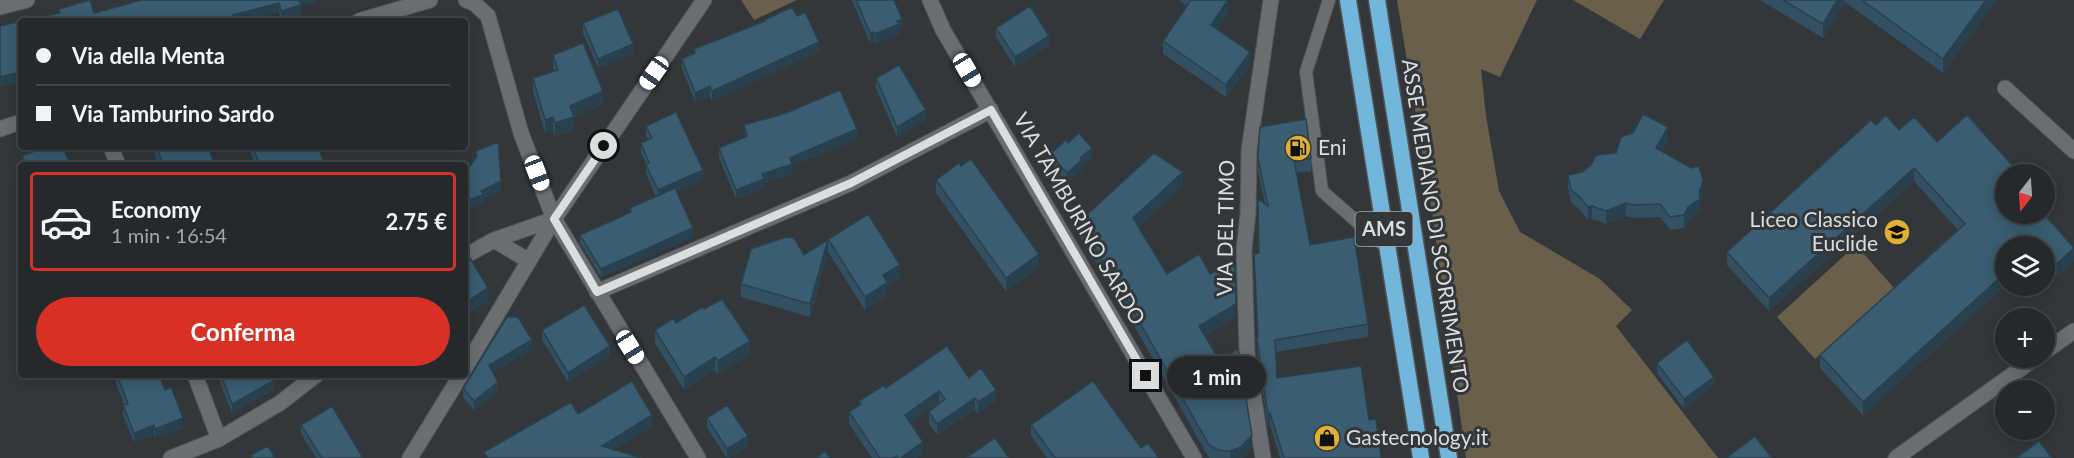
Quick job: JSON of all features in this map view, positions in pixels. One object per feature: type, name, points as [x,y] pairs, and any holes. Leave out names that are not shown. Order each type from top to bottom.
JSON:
[{"type":"highway","name":"AMS","points":[[1348,0],[1420,458]]},
{"type":"highway","name":"ASSE MEDIANO DI SCORRIMENTO","points":[[1377,0],[1449,458]]},
{"type":"street","points":[[0,7],[27,0]]},
{"type":"street","points":[[369,18],[430,0]]},
{"type":"street","points":[[465,0],[476,4],[488,16],[521,133],[554,219],[698,458]]},
{"type":"street","points":[[468,363],[554,219],[704,0]]},
{"type":"street","name":"VIA TAMBURINO SARDO","points":[[930,0],[943,30],[1194,458]]},
{"type":"street","name":"VIA DEL TIMO","points":[[1263,458],[1247,353],[1244,249],[1248,213],[1249,150],[1271,0]]},
{"type":"street","points":[[2005,88],[2074,152]]},
{"type":"street","points":[[597,292],[851,183],[991,110]]},
{"type":"street","points":[[0,129],[18,123]]},
{"type":"street","points":[[468,254],[494,240],[554,219]]},
{"type":"street","points":[[494,240],[529,261]]},
{"type":"street","points":[[2055,344],[2074,331]]},
{"type":"street","points":[[1896,458],[2022,368]]},
{"type":"street","points":[[196,378],[219,439]]},
{"type":"street","points":[[171,458],[219,439],[280,403],[312,378]]},
{"type":"street","points":[[410,458],[459,378]]},
{"type":"lane","points":[[1329,0],[1306,72],[1322,191],[1387,248]]},
{"type":"shaded area","points":[[741,0],[797,0],[754,20]]},
{"type":"shaded area","points":[[1397,0],[1537,0],[1500,77],[1481,69],[1486,116],[1499,191],[1520,232],[1600,279],[1632,310],[1616,326],[1718,458],[1466,458],[1432,212]]},
{"type":"shaded area","points":[[1573,0],[1664,0],[1640,39]]},
{"type":"shaded area","points":[[1856,245],[1894,288],[1815,359],[1777,317]]},
{"type":"building","points":[[90,0],[94,13],[142,0],[299,0],[301,5],[281,11],[279,3],[233,15],[234,18],[36,18],[60,13],[59,9]]},
{"type":"building","points":[[856,0],[894,0],[902,19],[897,21],[899,24],[875,34],[870,33]]},
{"type":"building","points":[[1191,0],[1228,0],[1211,25],[1250,52],[1226,85],[1163,41]]},
{"type":"building","points":[[1783,0],[1837,0],[1823,24]]},
{"type":"building","points":[[1862,0],[1986,0],[1943,59]]},
{"type":"building","points":[[1030,6],[1049,36],[1015,57],[996,28]]},
{"type":"building","points":[[792,7],[797,16],[805,12],[819,42],[712,91],[710,86],[695,93],[682,59],[695,53],[694,49],[765,21]]},
{"type":"building","points":[[618,9],[633,44],[598,59],[583,23]]},
{"type":"building","points":[[18,22],[18,73],[0,77],[0,26]]},
{"type":"building","points":[[583,43],[603,91],[570,106],[574,117],[555,123],[553,117],[545,120],[533,78],[558,70],[553,55]]},
{"type":"building","points":[[899,65],[926,110],[897,127],[876,78]]},
{"type":"building","points":[[840,90],[857,129],[790,158],[792,164],[762,174],[764,179],[736,190],[719,148],[747,136],[744,125],[786,113]]},
{"type":"building","points":[[676,112],[703,170],[658,190],[646,165],[649,163],[641,143],[652,138],[646,126]]},
{"type":"building","points":[[1643,114],[1668,127],[1656,148],[1691,168],[1699,166],[1703,180],[1699,193],[1700,199],[1688,207],[1684,215],[1670,217],[1660,204],[1626,203],[1606,211],[1592,206],[1588,207],[1571,190],[1568,175],[1582,172],[1591,165],[1596,155],[1616,153],[1621,137],[1633,133]]},
{"type":"building","points":[[1886,115],[1899,130],[1914,117],[1937,142],[1967,115],[2011,164],[1995,164],[1995,224],[2053,224],[2074,248],[2055,265],[2055,236],[1995,236],[1995,282],[1863,402],[1820,355],[1965,224],[1914,168],[1769,298],[1727,252],[1871,120],[1876,125]]},
{"type":"building","points":[[1306,119],[1311,158],[1294,160],[1310,245],[1354,237],[1368,324],[1275,340],[1277,378],[1361,366],[1369,420],[1376,419],[1381,458],[1284,458],[1270,413],[1268,415],[1257,339],[1254,254],[1259,253],[1258,199],[1268,206],[1258,158],[1260,127]]},
{"type":"building","points":[[1079,133],[1092,148],[1067,173],[1050,154],[1066,140],[1068,143]]},
{"type":"building","points":[[498,142],[501,181],[481,191],[483,195],[468,200],[468,171],[477,156],[476,151]]},
{"type":"building","points":[[38,150],[47,150],[48,152],[64,150],[69,162],[25,162],[22,156]]},
{"type":"building","points":[[158,150],[209,150],[214,162],[178,162],[162,162]]},
{"type":"building","points":[[254,150],[319,150],[324,162],[259,162]]},
{"type":"building","points":[[1154,153],[1183,172],[1133,218],[1167,274],[1199,254],[1210,274],[1235,261],[1236,304],[1199,326],[1219,360],[1238,349],[1252,435],[1241,447],[1230,451],[1218,450],[1209,445],[1126,298],[1079,222]]},
{"type":"building","points":[[971,159],[1039,254],[1006,278],[936,180],[959,163],[961,166]]},
{"type":"building","points":[[675,188],[693,228],[601,269],[580,235],[631,212],[630,208]]},
{"type":"building","points":[[868,214],[900,265],[883,275],[887,283],[865,297],[828,239]]},
{"type":"building","points":[[786,237],[794,238],[804,255],[828,240],[810,304],[741,284],[751,249]]},
{"type":"building","points":[[470,258],[488,288],[468,301],[468,259]]},
{"type":"building","points":[[722,299],[750,341],[718,361],[715,357],[684,377],[655,330],[674,318],[676,323],[702,307],[704,309]]},
{"type":"building","points":[[584,305],[610,346],[568,373],[542,330]]},
{"type":"building","points":[[507,317],[518,317],[532,340],[489,365],[498,382],[474,401],[463,388]]},
{"type":"building","points":[[1687,340],[1714,377],[1684,399],[1657,363]]},
{"type":"building","points":[[947,346],[969,378],[981,368],[996,390],[978,402],[975,398],[937,424],[929,412],[945,399],[939,391],[905,415],[923,442],[900,458],[897,456],[880,458],[849,412],[861,404],[859,401],[884,385],[886,388]]},
{"type":"building","points":[[118,378],[160,378],[165,390],[171,387],[183,418],[155,429],[154,425],[134,433],[123,405],[128,404]]},
{"type":"building","points":[[222,378],[274,378],[275,380],[232,404]]},
{"type":"building","points":[[632,381],[652,415],[602,446],[642,458],[488,458],[484,452],[571,402],[578,414]]},
{"type":"building","points":[[1093,381],[1141,448],[1148,443],[1159,458],[1055,458],[1031,425]]},
{"type":"building","points":[[727,405],[748,436],[727,449],[707,418]]},
{"type":"building","points":[[332,406],[363,458],[322,458],[301,425]]},
{"type":"building","points":[[1755,436],[1772,458],[1728,457]]},
{"type":"building","points":[[995,438],[1009,458],[966,458]]},
{"type":"building","points":[[2039,441],[2052,458],[2016,458]]},
{"type":"building","points":[[268,446],[275,458],[253,458],[251,455]]},
{"type":"building","points":[[825,451],[830,458],[816,458]]},
{"type":"place","name":"Eni","points":[[1298,148]]},
{"type":"place","name":"Liceo Classico Euclide","points":[[1897,232]]},
{"type":"place","name":"Gastecnology.it","points":[[1327,438]]},
{"type":"route","points":[[604,146],[554,219],[597,292],[851,183],[991,110],[1146,376]]}]
